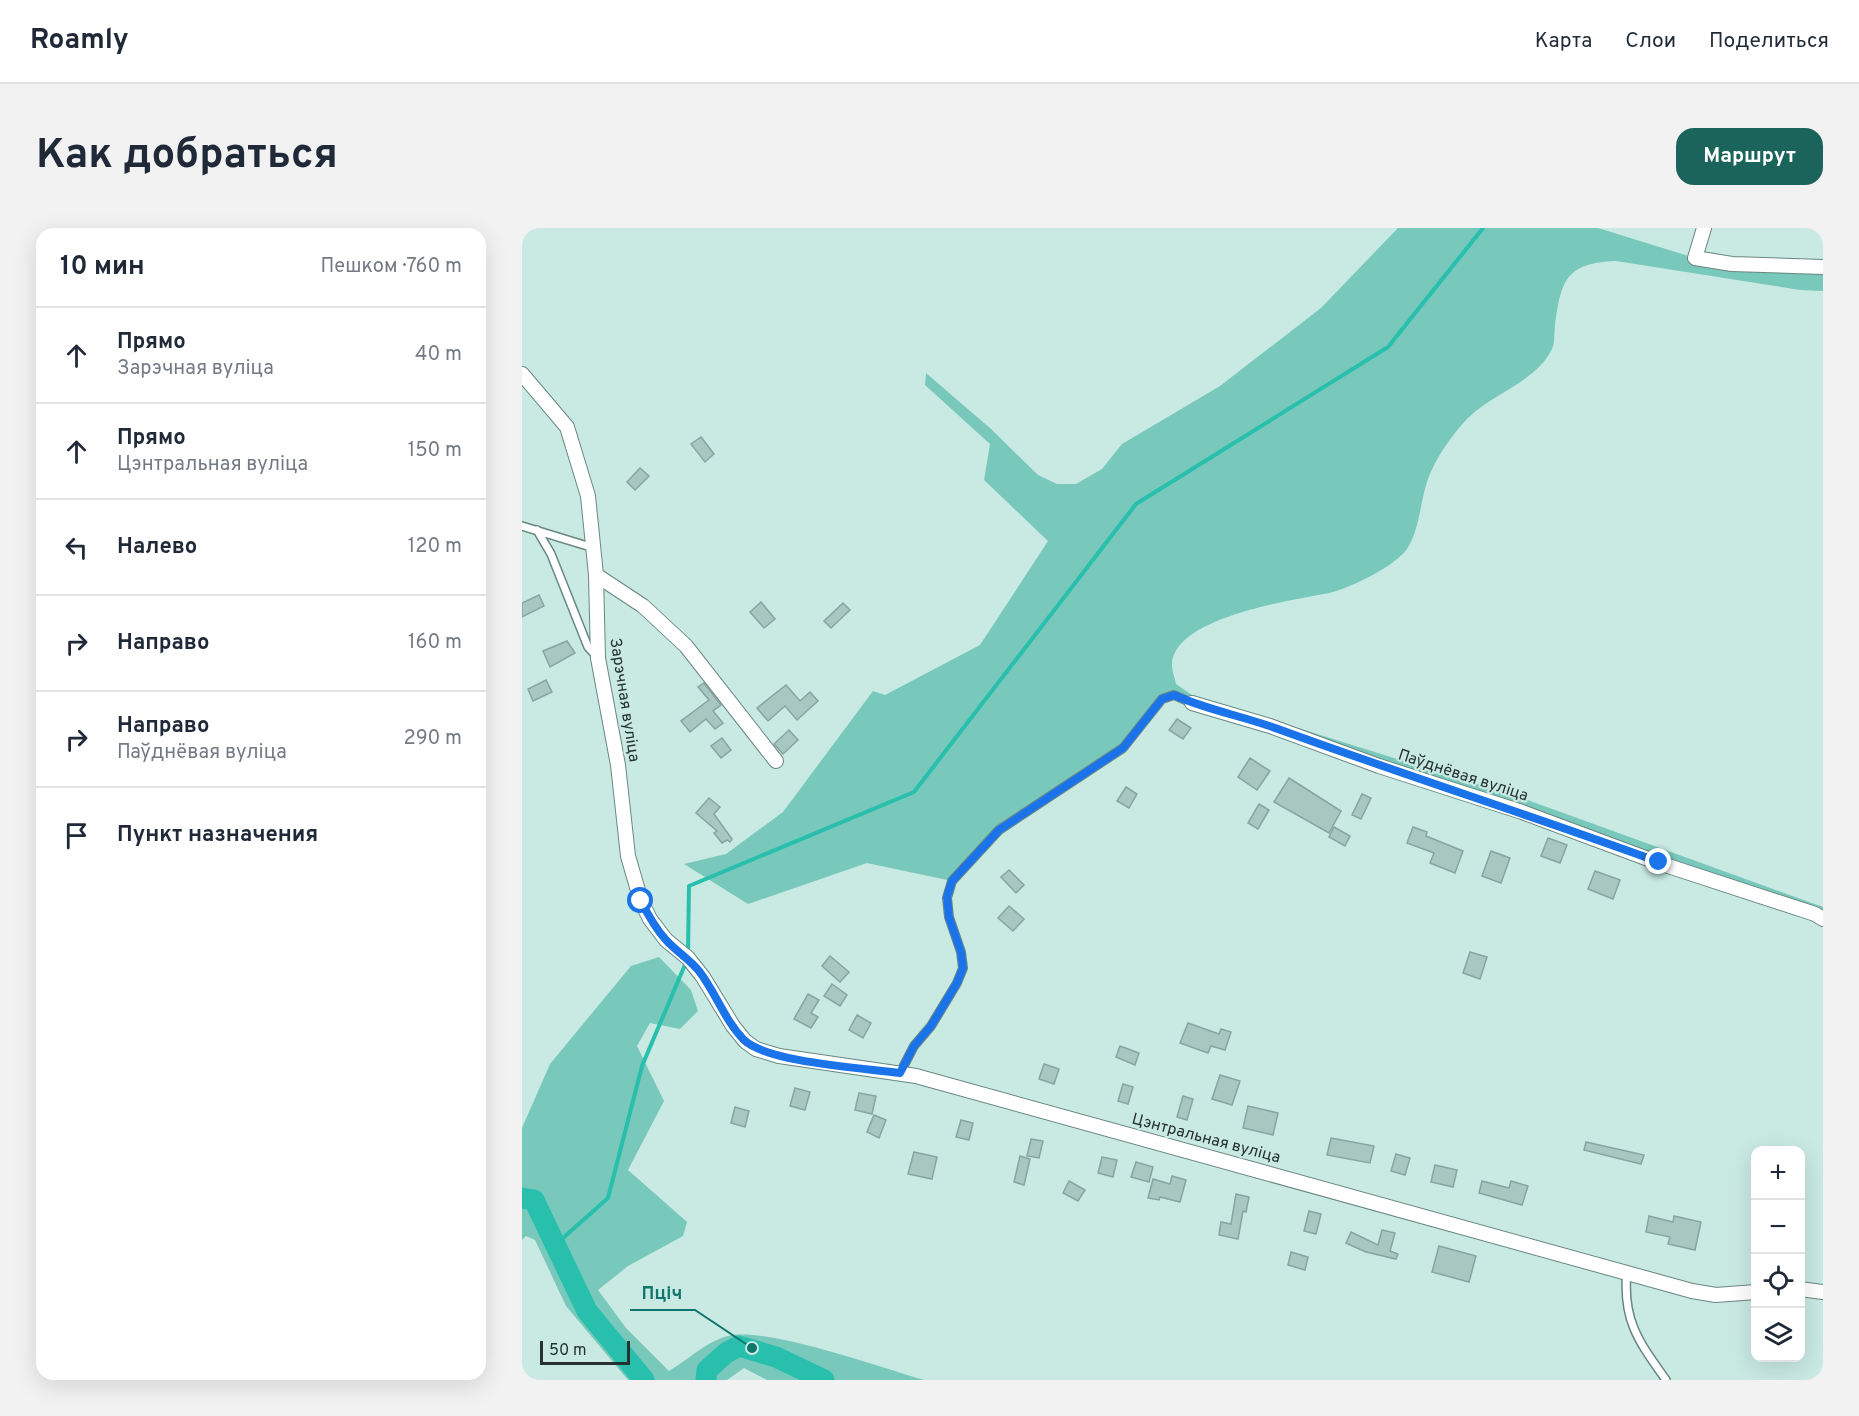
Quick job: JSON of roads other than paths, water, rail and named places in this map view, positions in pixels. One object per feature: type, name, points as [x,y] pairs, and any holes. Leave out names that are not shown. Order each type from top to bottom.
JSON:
[{"type":"street","points":[[1704,228],[1695,258],[1732,264],[1823,267]]},
{"type":"street","name":"Зарэчная вуліца","points":[[522,374],[567,427],[588,495],[596,575],[598,658],[618,765],[628,856],[634,880],[650,919],[666,940],[688,958]]},
{"type":"street","points":[[596,575],[643,606],[686,646],[776,760]]},
{"type":"street","name":"Паўднёвая вуліца","points":[[1192,704],[1270,726],[1379,766],[1522,812],[1659,862],[1815,914],[1823,919]]},
{"type":"street","name":"Цэнтральная вуліца","points":[[688,958],[713,991],[732,1026],[745,1041],[756,1048],[779,1056],[900,1073],[1627,1271],[1692,1291],[1716,1295],[1751,1292]]},
{"type":"street","points":[[1805,1290],[1823,1292]]},
{"type":"lane","points":[[522,526],[594,548]]},
{"type":"lane","points":[[537,530],[551,554],[588,647],[598,658]]},
{"type":"lane","points":[[900,1073],[914,1046],[931,1026],[957,983],[963,968],[961,952],[949,917],[947,897],[952,881],[999,830],[1123,748],[1162,699],[1174,695],[1192,704]]},
{"type":"lane","points":[[1627,1271],[1625,1296],[1627,1312],[1645,1350],[1666,1380]]},
{"type":"waterway","points":[[688,953],[689,886],[914,792],[1136,504],[1388,347],[1483,228]]},
{"type":"waterway","points":[[554,1246],[608,1198],[642,1066],[687,960]]},
{"type":"waterway","points":[[522,1198],[534,1200],[587,1311],[644,1380]]},
{"type":"waterway","points":[[706,1380],[707,1370],[726,1353],[739,1346],[776,1357],[824,1380]]},
{"type":"place","name":"Пціч","points":[[752,1348]]}]
